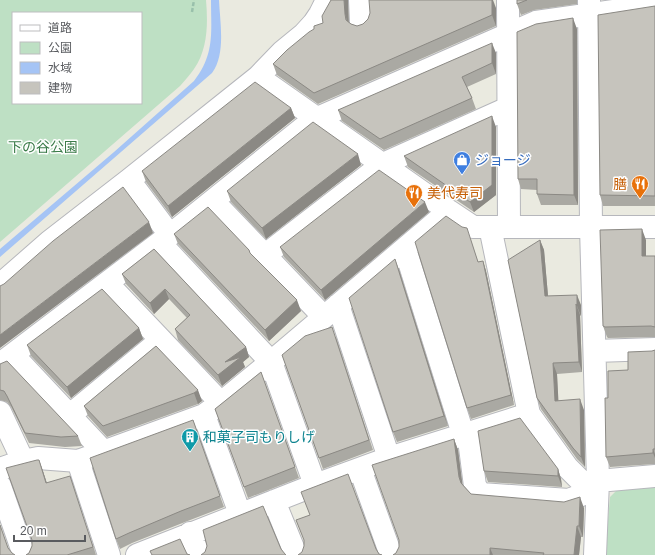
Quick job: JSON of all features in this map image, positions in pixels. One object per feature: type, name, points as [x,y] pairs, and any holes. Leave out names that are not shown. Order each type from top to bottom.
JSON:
[{"type":"street","points":[[0,284],[49,242],[258,77],[314,23],[327,0]]},
{"type":"street","points":[[360,0],[361,24]]},
{"type":"street","points":[[508,0],[508,108],[500,227],[529,414],[566,467],[585,485],[598,485],[655,476]]},
{"type":"street","points":[[104,452],[70,415],[6,360],[165,239],[313,120],[536,22],[589,7],[655,5]]},
{"type":"street","points":[[589,7],[591,227],[598,485],[595,555]]},
{"type":"street","points":[[258,77],[383,164],[448,212],[473,227],[655,227]]},
{"type":"street","points":[[264,256],[383,164],[508,108]]},
{"type":"street","points":[[129,180],[165,239],[271,362],[315,485]]},
{"type":"street","points":[[213,201],[264,256],[331,311],[389,458]]},
{"type":"street","points":[[0,469],[23,461],[38,458],[78,461],[213,409],[271,362],[448,212]]},
{"type":"street","points":[[405,249],[466,433],[475,486],[481,494],[569,500],[598,485]]},
{"type":"street","points":[[107,283],[161,340],[213,409],[240,514]]},
{"type":"street","points":[[70,415],[161,340]]},
{"type":"street","points":[[595,351],[655,349]]},
{"type":"street","points":[[0,412],[23,461]]},
{"type":"street","points":[[137,555],[190,533],[389,458],[529,414]]},
{"type":"street","points":[[78,461],[109,555]]},
{"type":"street","points":[[360,469],[391,555]]},
{"type":"street","points":[[0,486],[24,555]]},
{"type":"street","points":[[274,501],[296,555]]},
{"type":"street","points":[[190,533],[199,555]]},
{"type":"path","points":[[192,12],[194,0]]},
{"type":"green space","name":"下の谷公園","points":[[0,0],[206,0],[207,27],[202,53],[194,69],[180,86],[0,242]]},
{"type":"green space","points":[[655,485],[655,555],[605,555],[610,497],[619,488]]},
{"type":"water","points":[[211,0],[219,0],[221,28],[221,48],[212,73],[0,257],[0,249],[114,152],[194,81],[201,71],[209,52],[211,33]]},
{"type":"building","points":[[331,0],[344,0],[346,20],[357,26],[363,24],[368,19],[370,13],[369,0],[492,0],[492,15],[314,93],[273,64],[287,50],[314,29],[314,26],[323,23],[322,16]]},
{"type":"building","points":[[517,0],[527,0],[517,4]]},
{"type":"building","points":[[655,6],[655,196],[600,195],[598,15]]},
{"type":"building","points":[[573,18],[574,195],[537,194],[537,179],[518,179],[517,32],[536,24]]},
{"type":"building","points":[[492,43],[492,63],[462,77],[472,98],[380,139],[338,110]]},
{"type":"building","points":[[255,82],[291,108],[168,206],[142,171]]},
{"type":"building","points":[[492,116],[492,185],[470,202],[404,156]]},
{"type":"building","points":[[313,122],[358,154],[262,228],[227,191]]},
{"type":"building","points":[[379,170],[425,202],[321,290],[280,247]]},
{"type":"building","points":[[123,187],[149,222],[0,335],[0,286],[53,241]]},
{"type":"building","points":[[208,207],[249,250],[250,253],[297,300],[265,330],[174,234]]},
{"type":"building","points":[[446,216],[462,227],[467,228],[478,262],[483,261],[511,395],[467,408],[415,242]]},
{"type":"building","points":[[642,229],[642,256],[655,256],[655,327],[605,327],[603,326],[600,230]]},
{"type":"building","points":[[540,240],[545,296],[577,295],[577,306],[576,304],[579,362],[553,363],[555,401],[580,399],[581,457],[537,398],[508,260]]},
{"type":"building","points":[[154,249],[246,347],[225,362],[241,357],[218,375],[175,329],[190,315],[165,289],[150,303],[122,274]]},
{"type":"building","points":[[395,259],[444,416],[393,432],[349,298]]},
{"type":"building","points":[[102,289],[139,328],[67,387],[27,345]]},
{"type":"building","points":[[332,327],[369,440],[319,458],[282,355],[305,336]]},
{"type":"building","points":[[156,346],[198,390],[194,393],[103,426],[84,406]]},
{"type":"building","points":[[655,350],[655,449],[653,449],[653,453],[606,457],[605,398],[608,398],[608,371],[628,370],[628,352]]},
{"type":"building","points":[[7,361],[78,436],[61,437],[25,433],[7,396],[4,391],[0,390],[0,364]]},
{"type":"building","points":[[261,372],[295,467],[244,487],[215,409]]},
{"type":"building","points":[[520,418],[558,469],[558,476],[484,471],[478,431]]},
{"type":"building","points":[[193,420],[220,496],[116,539],[90,458]]},
{"type":"building","points":[[454,439],[459,477],[461,483],[471,494],[564,502],[580,497],[579,526],[577,526],[574,555],[543,555],[544,553],[490,548],[490,555],[393,555],[399,547],[399,540],[372,465]]},
{"type":"building","points":[[39,460],[46,483],[70,476],[93,547],[67,555],[26,555],[29,553],[32,546],[32,540],[6,468]]},
{"type":"building","points":[[348,474],[376,549],[379,554],[382,555],[298,555],[302,552],[304,540],[296,520],[310,515],[301,492]]},
{"type":"building","points":[[263,506],[281,549],[286,555],[201,555],[205,552],[207,546],[203,530]]},
{"type":"building","points":[[0,525],[8,548],[15,555],[0,555]]},
{"type":"building","points":[[180,539],[187,554],[190,555],[152,555],[150,551]]},
{"type":"place","name":"ジョージ","points":[[462,175]]},
{"type":"place","name":"膳","points":[[640,199]]},
{"type":"place","name":"美代寿司","points":[[414,208]]},
{"type":"place","name":"和菓子司もりしげ","points":[[190,452]]}]
